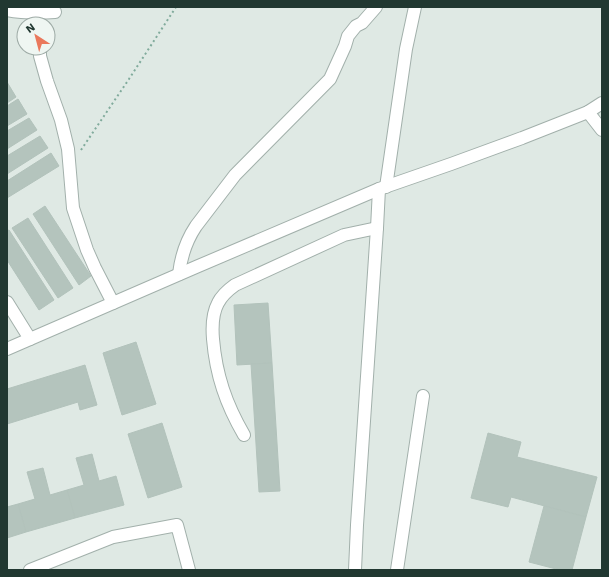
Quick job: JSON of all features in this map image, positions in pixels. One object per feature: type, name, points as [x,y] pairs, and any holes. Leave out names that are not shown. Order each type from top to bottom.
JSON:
[{"type":"street","points":[[179,274],[180,262],[184,250],[196,226],[235,175],[330,79],[348,36],[376,7]]},
{"type":"street","points":[[355,570],[377,228],[382,188],[406,49],[415,7]]},
{"type":"street","points":[[7,10],[39,13],[57,9]]},
{"type":"street","points":[[40,56],[65,135],[70,166],[73,208],[87,250],[113,303]]},
{"type":"street","points":[[7,349],[382,188],[465,159],[588,112],[602,103]]},
{"type":"street","points":[[588,112],[602,115]]},
{"type":"street","points":[[588,112],[602,130]]},
{"type":"street","points":[[244,435],[227,402],[216,366],[213,317],[218,302],[228,290],[242,282],[344,235],[377,228]]},
{"type":"street","points":[[7,302],[30,339]]},
{"type":"street","points":[[397,570],[424,396]]},
{"type":"street","points":[[30,570],[113,537],[177,524],[189,570]]},
{"type":"path","points":[[70,166],[176,7]]},
{"type":"building","points":[[7,82],[16,97],[7,103]]},
{"type":"building","points":[[18,99],[27,114],[7,126],[7,106]]},
{"type":"building","points":[[29,118],[37,130],[7,149],[7,131]]},
{"type":"building","points":[[40,136],[48,148],[7,174],[7,156]]},
{"type":"building","points":[[51,153],[59,166],[7,198],[7,181]]},
{"type":"building","points":[[45,206],[91,276],[79,285],[33,214]]},
{"type":"building","points":[[28,218],[73,288],[58,298],[12,228]]},
{"type":"building","points":[[9,230],[54,300],[39,310],[7,260],[7,231]]},
{"type":"building","points":[[268,303],[272,363],[237,365],[234,305]]},
{"type":"building","points":[[136,342],[156,404],[122,415],[103,353]]},
{"type":"building","points":[[272,363],[280,491],[259,492],[251,364]]},
{"type":"building","points":[[85,365],[97,405],[80,410],[78,402],[7,424],[7,389]]},
{"type":"building","points":[[162,423],[182,487],[148,498],[128,434]]},
{"type":"building","points":[[488,433],[521,442],[517,457],[597,477],[586,517],[511,497],[508,507],[471,498]]},
{"type":"building","points":[[92,454],[99,481],[116,476],[124,505],[75,518],[67,490],[84,485],[76,458]]},
{"type":"building","points":[[43,468],[50,495],[67,490],[75,518],[26,532],[18,504],[35,499],[27,472]]},
{"type":"building","points":[[18,504],[26,532],[7,538],[7,507]]},
{"type":"building","points":[[544,506],[586,517],[572,570],[560,570],[529,562]]}]
